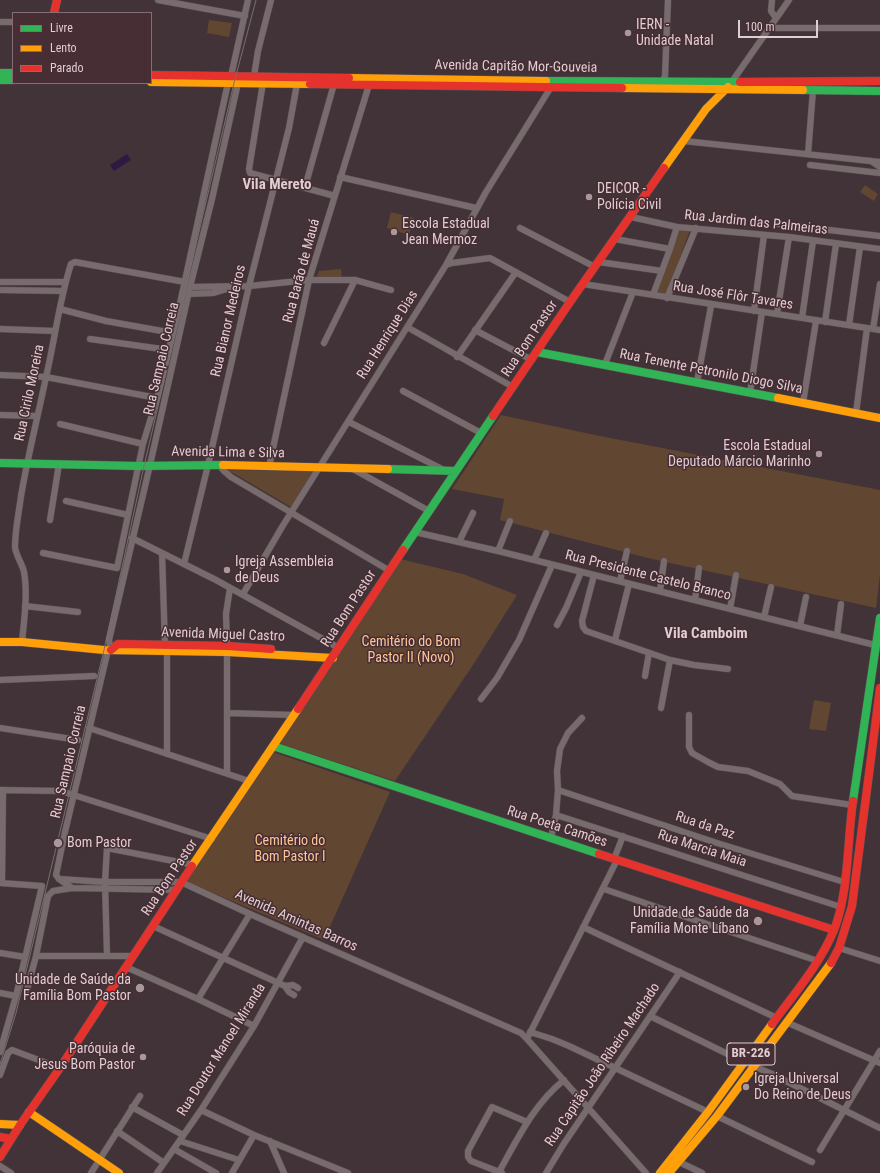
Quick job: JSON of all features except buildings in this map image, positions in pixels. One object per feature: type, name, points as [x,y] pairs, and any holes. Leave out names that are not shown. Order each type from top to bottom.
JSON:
[{"type":"main road","points":[[54,12],[56,0]]},
{"type":"main road","points":[[0,73],[12,73]]},
{"type":"main road","name":"Avenida Capitão Mor-Gouveia","points":[[152,75],[230,79],[238,83],[292,81],[728,86],[880,82]]},
{"type":"main road","name":"Avenida Capitão Mor-Gouveia","points":[[152,82],[230,79],[254,76],[334,84],[551,87],[662,82],[813,90],[880,91]]},
{"type":"main road","points":[[0,80],[12,80]]},
{"type":"main road","name":"Rua Bom Pastor","points":[[0,1157],[181,882],[212,839],[481,433],[570,302],[709,106],[728,86]]},
{"type":"main road","name":"Rua Tenente Petronilo Diogo Silva","points":[[537,352],[605,364],[617,370],[697,382],[880,418]]},
{"type":"main road","name":"Avenida Lima e Silva","points":[[0,463],[138,466],[220,465],[456,471]]},
{"type":"main road","name":"BR-226","points":[[669,1173],[675,1160],[708,1112],[818,961],[834,930],[841,907],[850,839],[852,805],[880,618]]},
{"type":"main road","points":[[0,642],[22,642],[110,650],[121,647]]},
{"type":"main road","name":"Avenida Miguel Castro","points":[[121,647],[227,649],[312,654],[336,653]]},
{"type":"main road","name":"BR-226","points":[[660,1173],[675,1160],[717,1116],[830,965],[839,948],[852,906],[880,688]]},
{"type":"main road","name":"Rua Poeta Camões","points":[[273,746],[616,860],[834,930]]},
{"type":"main road","points":[[850,839],[860,841]]},
{"type":"main road","points":[[29,1112],[119,1173]]},
{"type":"main road","points":[[0,1124],[20,1125]]},
{"type":"main road","points":[[0,1137],[11,1139]]},
{"type":"street","points":[[158,0],[245,16]]},
{"type":"street","name":"Rua Sampaio Correia","points":[[59,879],[56,876],[65,832],[89,728],[110,650],[109,640],[188,294],[187,284],[248,0]]},
{"type":"street","points":[[254,76],[258,51],[271,0]]},
{"type":"street","points":[[662,82],[665,69],[668,0]]},
{"type":"street","points":[[772,0],[771,12],[776,18]]},
{"type":"street","points":[[728,86],[789,0]]},
{"type":"street","points":[[0,22],[12,22]]},
{"type":"street","points":[[769,28],[880,28]]},
{"type":"street","name":"Rua Bianor Medeiros","points":[[184,564],[249,286],[289,128],[292,81]]},
{"type":"street","name":"Rua Sampaio Correia","points":[[43,553],[117,568],[143,444],[157,398],[173,333],[212,199],[238,83]]},
{"type":"street","points":[[263,83],[249,169],[251,174],[335,196]]},
{"type":"street","points":[[305,187],[334,84]]},
{"type":"street","name":"Rua Barão de Mauá","points":[[269,467],[309,280],[369,84]]},
{"type":"street","name":"Rua Henrique Dias","points":[[243,594],[374,379],[446,265],[476,208],[551,87]]},
{"type":"street","points":[[808,154],[813,90]]},
{"type":"street","points":[[684,141],[880,162]]},
{"type":"street","points":[[871,161],[880,167]]},
{"type":"street","points":[[810,165],[880,173]]},
{"type":"street","points":[[340,177],[476,208]]},
{"type":"street","name":"Rua Jardim das Palmeiras","points":[[631,217],[677,227],[789,237],[880,249]]},
{"type":"street","points":[[778,224],[880,236]]},
{"type":"street","points":[[653,295],[677,227]]},
{"type":"street","points":[[520,228],[597,264],[662,271]]},
{"type":"street","points":[[667,298],[696,228]]},
{"type":"street","points":[[754,311],[764,235]]},
{"type":"street","points":[[777,314],[789,237]]},
{"type":"street","points":[[615,239],[670,249]]},
{"type":"street","points":[[802,318],[813,241]]},
{"type":"street","points":[[825,322],[836,244]]},
{"type":"street","points":[[849,325],[860,247]]},
{"type":"street","points":[[446,265],[490,258],[570,302]]},
{"type":"street","name":"Rua Cirilo Moreira","points":[[22,642],[25,606],[24,572],[15,548],[16,527],[27,463],[63,291],[71,264],[74,262],[187,284]]},
{"type":"street","points":[[457,357],[516,272]]},
{"type":"street","points":[[187,284],[249,286],[309,280],[355,280],[392,290]]},
{"type":"street","points":[[324,343],[355,280]]},
{"type":"street","points":[[0,282],[65,282]]},
{"type":"street","name":"Rua José Flôr Tavares","points":[[583,284],[711,306],[777,314],[873,329]]},
{"type":"street","points":[[856,413],[873,329],[880,284]]},
{"type":"street","points":[[188,294],[214,293],[234,286]]},
{"type":"street","points":[[0,290],[63,291]]},
{"type":"street","points":[[605,364],[633,292]]},
{"type":"street","points":[[697,382],[711,306]]},
{"type":"street","points":[[60,309],[106,321],[173,333]]},
{"type":"street","points":[[750,393],[762,312]]},
{"type":"street","points":[[803,403],[816,321]]},
{"type":"street","points":[[407,327],[457,357],[513,387]]},
{"type":"street","points":[[0,329],[55,331]]},
{"type":"street","points":[[475,330],[532,360]]},
{"type":"street","points":[[90,339],[169,350]]},
{"type":"street","points":[[0,375],[46,377],[157,398]]},
{"type":"street","points":[[403,391],[481,433]]},
{"type":"street","points":[[0,415],[37,416]]},
{"type":"street","points":[[349,422],[445,471]]},
{"type":"street","points":[[60,424],[143,444]]},
{"type":"street","points":[[50,520],[59,464]]},
{"type":"street","points":[[220,465],[224,471],[231,476],[390,570]]},
{"type":"street","points":[[351,468],[429,511]]},
{"type":"street","points":[[66,501],[128,515]]},
{"type":"street","points":[[459,542],[473,513]]},
{"type":"street","points":[[498,551],[510,521]]},
{"type":"street","name":"Rua Presidente Castelo Branco","points":[[415,532],[552,564],[875,645]]},
{"type":"street","points":[[534,560],[546,533]]},
{"type":"street","points":[[132,538],[243,594],[336,653]]},
{"type":"street","points":[[620,581],[627,551]]},
{"type":"street","points":[[162,553],[166,649],[167,754]]},
{"type":"street","points":[[660,591],[664,561]]},
{"type":"street","points":[[481,699],[497,678],[519,640],[552,564]]},
{"type":"street","points":[[695,600],[699,568]]},
{"type":"street","points":[[557,625],[581,572]]},
{"type":"street","points":[[594,575],[582,621],[586,631],[670,660],[728,669]]},
{"type":"street","points":[[730,609],[736,575]]},
{"type":"street","points":[[615,640],[629,584]]},
{"type":"street","points":[[227,773],[226,614],[230,588]]},
{"type":"street","points":[[764,617],[771,588]]},
{"type":"street","points":[[800,626],[806,597]]},
{"type":"street","points":[[837,635],[842,604]]},
{"type":"street","points":[[25,606],[78,612]]},
{"type":"street","points":[[109,640],[121,647]]},
{"type":"street","points":[[644,676],[649,653]]},
{"type":"street","points":[[661,708],[670,660]]},
{"type":"street","points":[[0,680],[94,676]]},
{"type":"street","points":[[227,713],[294,715]]},
{"type":"street","points":[[689,715],[689,747],[692,753],[708,762],[718,767],[748,771],[780,784],[792,796],[852,805]]},
{"type":"street","points":[[551,838],[556,814],[558,790],[556,776],[560,749],[568,733],[582,718]]},
{"type":"street","points":[[0,728],[78,740]]},
{"type":"street","points":[[89,728],[249,781]]},
{"type":"street","points":[[0,1052],[2,1035],[16,996],[42,886],[1,883],[2,790],[61,791],[212,839]]},
{"type":"street","name":"Rua da Paz","points":[[558,790],[844,882]]},
{"type":"street","name":"Rua Marcia Maia","points":[[556,814],[841,907]]},
{"type":"street","points":[[527,1039],[583,927],[604,889],[616,860],[623,836]]},
{"type":"street","points":[[107,956],[105,882],[107,848],[194,865]]},
{"type":"street","points":[[59,879],[72,888]]},
{"type":"street","name":"Avenida Amintas Barros","points":[[59,879],[105,882],[181,882],[521,1034],[564,1080],[646,1173]]},
{"type":"street","points":[[27,990],[36,956],[48,896],[53,891],[72,888],[177,890]]},
{"type":"street","points":[[604,889],[818,961]]},
{"type":"street","points":[[198,999],[250,914]]},
{"type":"street","points":[[153,926],[278,982],[285,986],[289,992],[294,995]]},
{"type":"street","points":[[583,927],[777,1018]]},
{"type":"street","name":"Rua Doutor Manoel Miranda","points":[[157,1173],[201,1110],[254,1026],[303,937]]},
{"type":"street","points":[[839,948],[880,961]]},
{"type":"street","points":[[0,953],[25,957]]},
{"type":"street","points":[[36,956],[133,956]]},
{"type":"street","points":[[126,967],[254,1026]]},
{"type":"street","name":"Rua Capitão João Ribeiro Machado","points":[[546,1173],[563,1144],[589,1108],[680,972]]},
{"type":"street","points":[[285,986],[293,985],[298,988]]},
{"type":"street","points":[[0,993],[16,996]]},
{"type":"street","points":[[650,1016],[880,1128]]},
{"type":"street","points":[[786,1022],[877,1061]]},
{"type":"street","points":[[530,1032],[552,1038],[708,1112]]},
{"type":"street","points":[[0,1075],[8,1053],[12,1050],[60,1068]]},
{"type":"street","points":[[820,1150],[877,1061],[880,1051]]},
{"type":"street","points":[[527,1122],[492,1107],[468,1151],[468,1157],[471,1161],[500,1172],[527,1122],[544,1098],[564,1080]]},
{"type":"street","points":[[91,1173],[140,1096]]},
{"type":"street","points":[[132,1107],[181,1138],[239,1160]]},
{"type":"street","points":[[201,1110],[254,1135],[348,1173]]},
{"type":"street","points":[[717,1116],[812,1162]]},
{"type":"street","points":[[117,1131],[164,1163]]},
{"type":"street","points":[[232,1173],[254,1135]]},
{"type":"street","points":[[270,1141],[284,1173]]},
{"type":"street","points":[[174,1149],[216,1173]]},
{"type":"street","points":[[675,1160],[692,1171],[702,1173]]},
{"type":"street","points":[[0,1166],[11,1173]]},
{"type":"green space","points":[[209,20],[232,23],[229,37],[207,33]]},
{"type":"green space","points":[[865,185],[878,194],[874,201],[860,192]]},
{"type":"green space","points":[[391,212],[414,218],[409,235],[387,228]]},
{"type":"green space","points":[[680,228],[690,230],[667,294],[656,292]]},
{"type":"green space","points":[[341,269],[342,279],[316,279],[319,271]]},
{"type":"green space","points":[[501,415],[600,436],[880,490],[880,574],[876,608],[652,559],[500,520],[504,499],[452,489]]},
{"type":"green space","points":[[228,470],[316,471],[291,507]]},
{"type":"green space","name":"Cemitério do Bom Pastor II (Novo)","points":[[400,559],[463,574],[517,595],[475,662],[395,781],[277,743]]},
{"type":"green space","points":[[814,700],[831,703],[826,731],[809,729]]},
{"type":"green space","name":"Cemitério do Bom Pastor I","points":[[273,752],[390,792],[324,940],[185,881]]},
{"type":"shaded area","points":[[127,154],[131,160],[114,171],[110,165]]},
{"type":"tram line","points":[[0,1064],[16,1013],[104,650],[144,466],[234,83],[256,0]]},
{"type":"traffic: fast","points":[[0,73],[12,73]]},
{"type":"traffic: fast","points":[[0,80],[12,80]]},
{"type":"traffic: fast","points":[[546,81],[740,82]]},
{"type":"traffic: fast","points":[[803,90],[880,91]]},
{"type":"traffic: fast","points":[[537,352],[778,398]]},
{"type":"traffic: fast","points":[[403,550],[493,416]]},
{"type":"traffic: fast","points":[[0,463],[138,466],[223,465]]},
{"type":"traffic: fast","points":[[388,469],[456,471]]},
{"type":"traffic: fast","points":[[853,801],[880,618]]},
{"type":"traffic: fast","points":[[273,746],[599,854]]},
{"type":"traffic: slow","points":[[349,78],[546,81]]},
{"type":"traffic: slow","points":[[152,82],[310,84]]},
{"type":"traffic: slow","points":[[664,168],[706,109],[728,87]]},
{"type":"traffic: slow","points":[[622,88],[803,90]]},
{"type":"traffic: slow","points":[[778,398],[880,418]]},
{"type":"traffic: slow","points":[[223,465],[388,469]]},
{"type":"traffic: slow","points":[[0,642],[22,642],[104,650],[227,652],[333,658]]},
{"type":"traffic: slow","points":[[192,866],[298,709]]},
{"type":"traffic: slow","points":[[669,1173],[717,1116],[831,963]]},
{"type":"traffic: slow","points":[[660,1173],[708,1112],[772,1024]]},
{"type":"traffic: slow","points":[[29,1112],[119,1173]]},
{"type":"traffic: slow","points":[[0,1124],[20,1125]]},
{"type":"traffic: jam","points":[[54,12],[57,0]]},
{"type":"traffic: jam","points":[[152,75],[349,78]]},
{"type":"traffic: jam","points":[[740,82],[880,81]]},
{"type":"traffic: jam","points":[[310,84],[622,88]]},
{"type":"traffic: jam","points":[[493,416],[570,302],[664,168]]},
{"type":"traffic: jam","points":[[298,709],[403,550]]},
{"type":"traffic: jam","points":[[111,650],[118,644],[227,646],[271,649]]},
{"type":"traffic: jam","points":[[831,963],[839,948],[852,906],[880,688]]},
{"type":"traffic: jam","points":[[772,1024],[822,955],[834,930],[839,915],[845,883],[853,801]]},
{"type":"traffic: jam","points":[[599,854],[834,930]]},
{"type":"traffic: jam","points":[[0,1157],[192,866]]},
{"type":"traffic: jam","points":[[0,1137],[11,1139]]},
{"type":"place","name":"IERN - Unidade Natal","points":[[628,33]]},
{"type":"place","name":"DEICOR - Polícia Civil","points":[[589,197]]},
{"type":"place","name":"Escola Estadual Jean Mermoz","points":[[394,232]]},
{"type":"place","name":"Escola Estadual Deputado Márcio Marinho","points":[[819,454]]},
{"type":"place","name":"Igreja Assembleia de Deus","points":[[227,570]]},
{"type":"place","name":"Bom Pastor","points":[[58,843]]},
{"type":"place","name":"Unidade de Saúde da Família Monte Líbano","points":[[758,921]]},
{"type":"place","name":"Unidade de Saúde da Família Bom Pastor","points":[[140,988]]},
{"type":"place","name":"Paróquia de Jesus Bom Pastor","points":[[143,1057]]},
{"type":"place","name":"Igreja Universal Do Reino de Deus","points":[[746,1087]]},
{"type":"district","name":"Vila Mereto","points":[[277,185]]},
{"type":"district","name":"Vila Camboim","points":[[706,634]]}]
